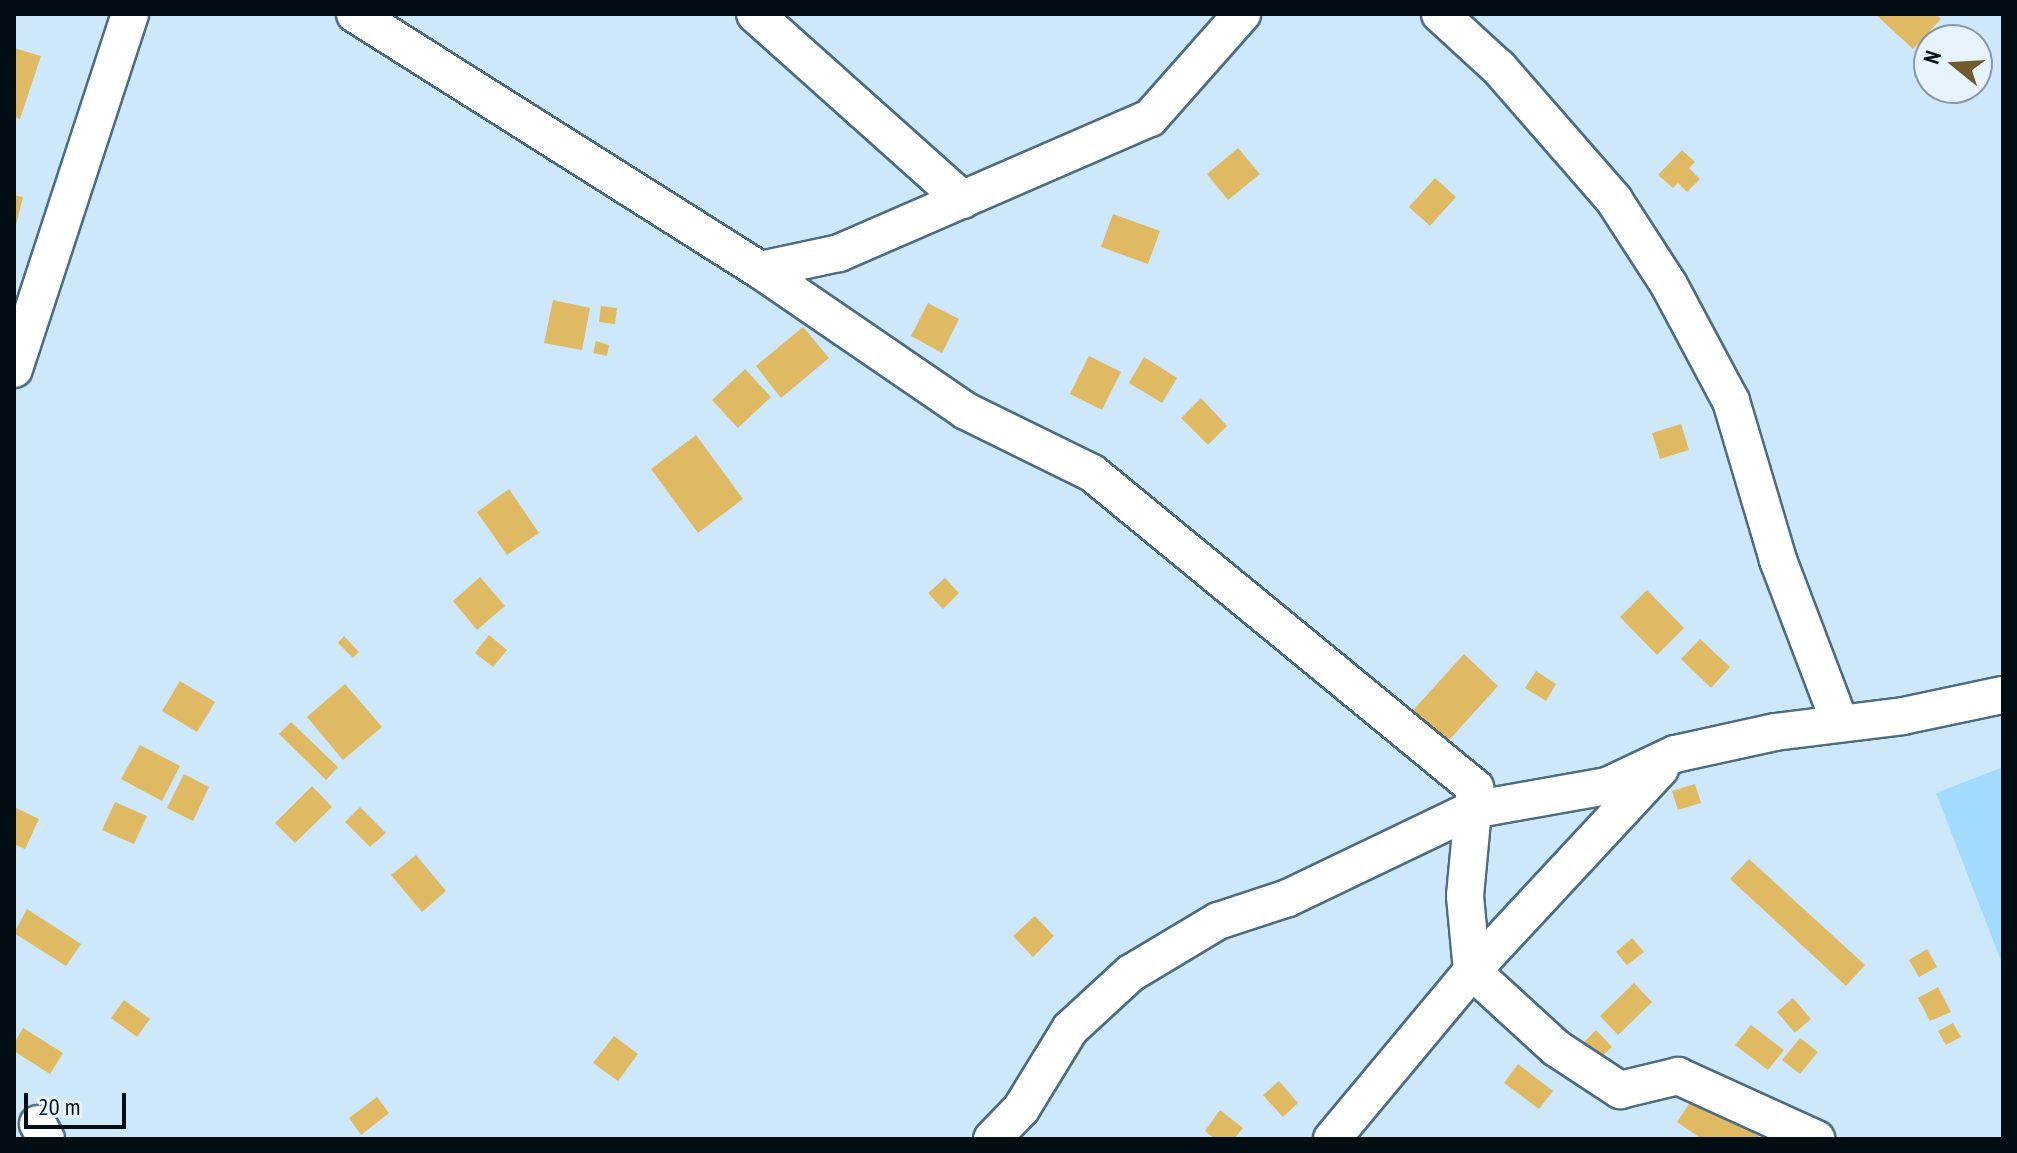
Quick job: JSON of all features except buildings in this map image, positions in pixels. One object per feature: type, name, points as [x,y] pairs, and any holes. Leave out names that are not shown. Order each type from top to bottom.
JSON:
[{"type":"street","points":[[14,369],[130,14]]},
{"type":"street","points":[[355,14],[760,270],[966,411],[1092,473],[1475,788],[1465,896],[1472,971],[1556,1048],[1620,1090],[1678,1076],[1816,1139]]},
{"type":"street","points":[[755,14],[963,200]]},
{"type":"street","points":[[760,270],[839,253],[1150,118],[1242,14]]},
{"type":"street","points":[[1440,14],[1499,68],[1614,200],[1669,285],[1731,401],[1778,560],[1840,723]]},
{"type":"street","points":[[992,1139],[1021,1109],[1070,1029],[1131,973],[1218,921],[1288,898],[1472,810],[1607,786],[1675,754],[1775,732],[1903,716],[2003,695]]},
{"type":"street","points":[[1332,1139],[1472,971],[1675,754]]},
{"type":"shaded area","points":[[2003,767],[2003,966],[1936,793]]}]
